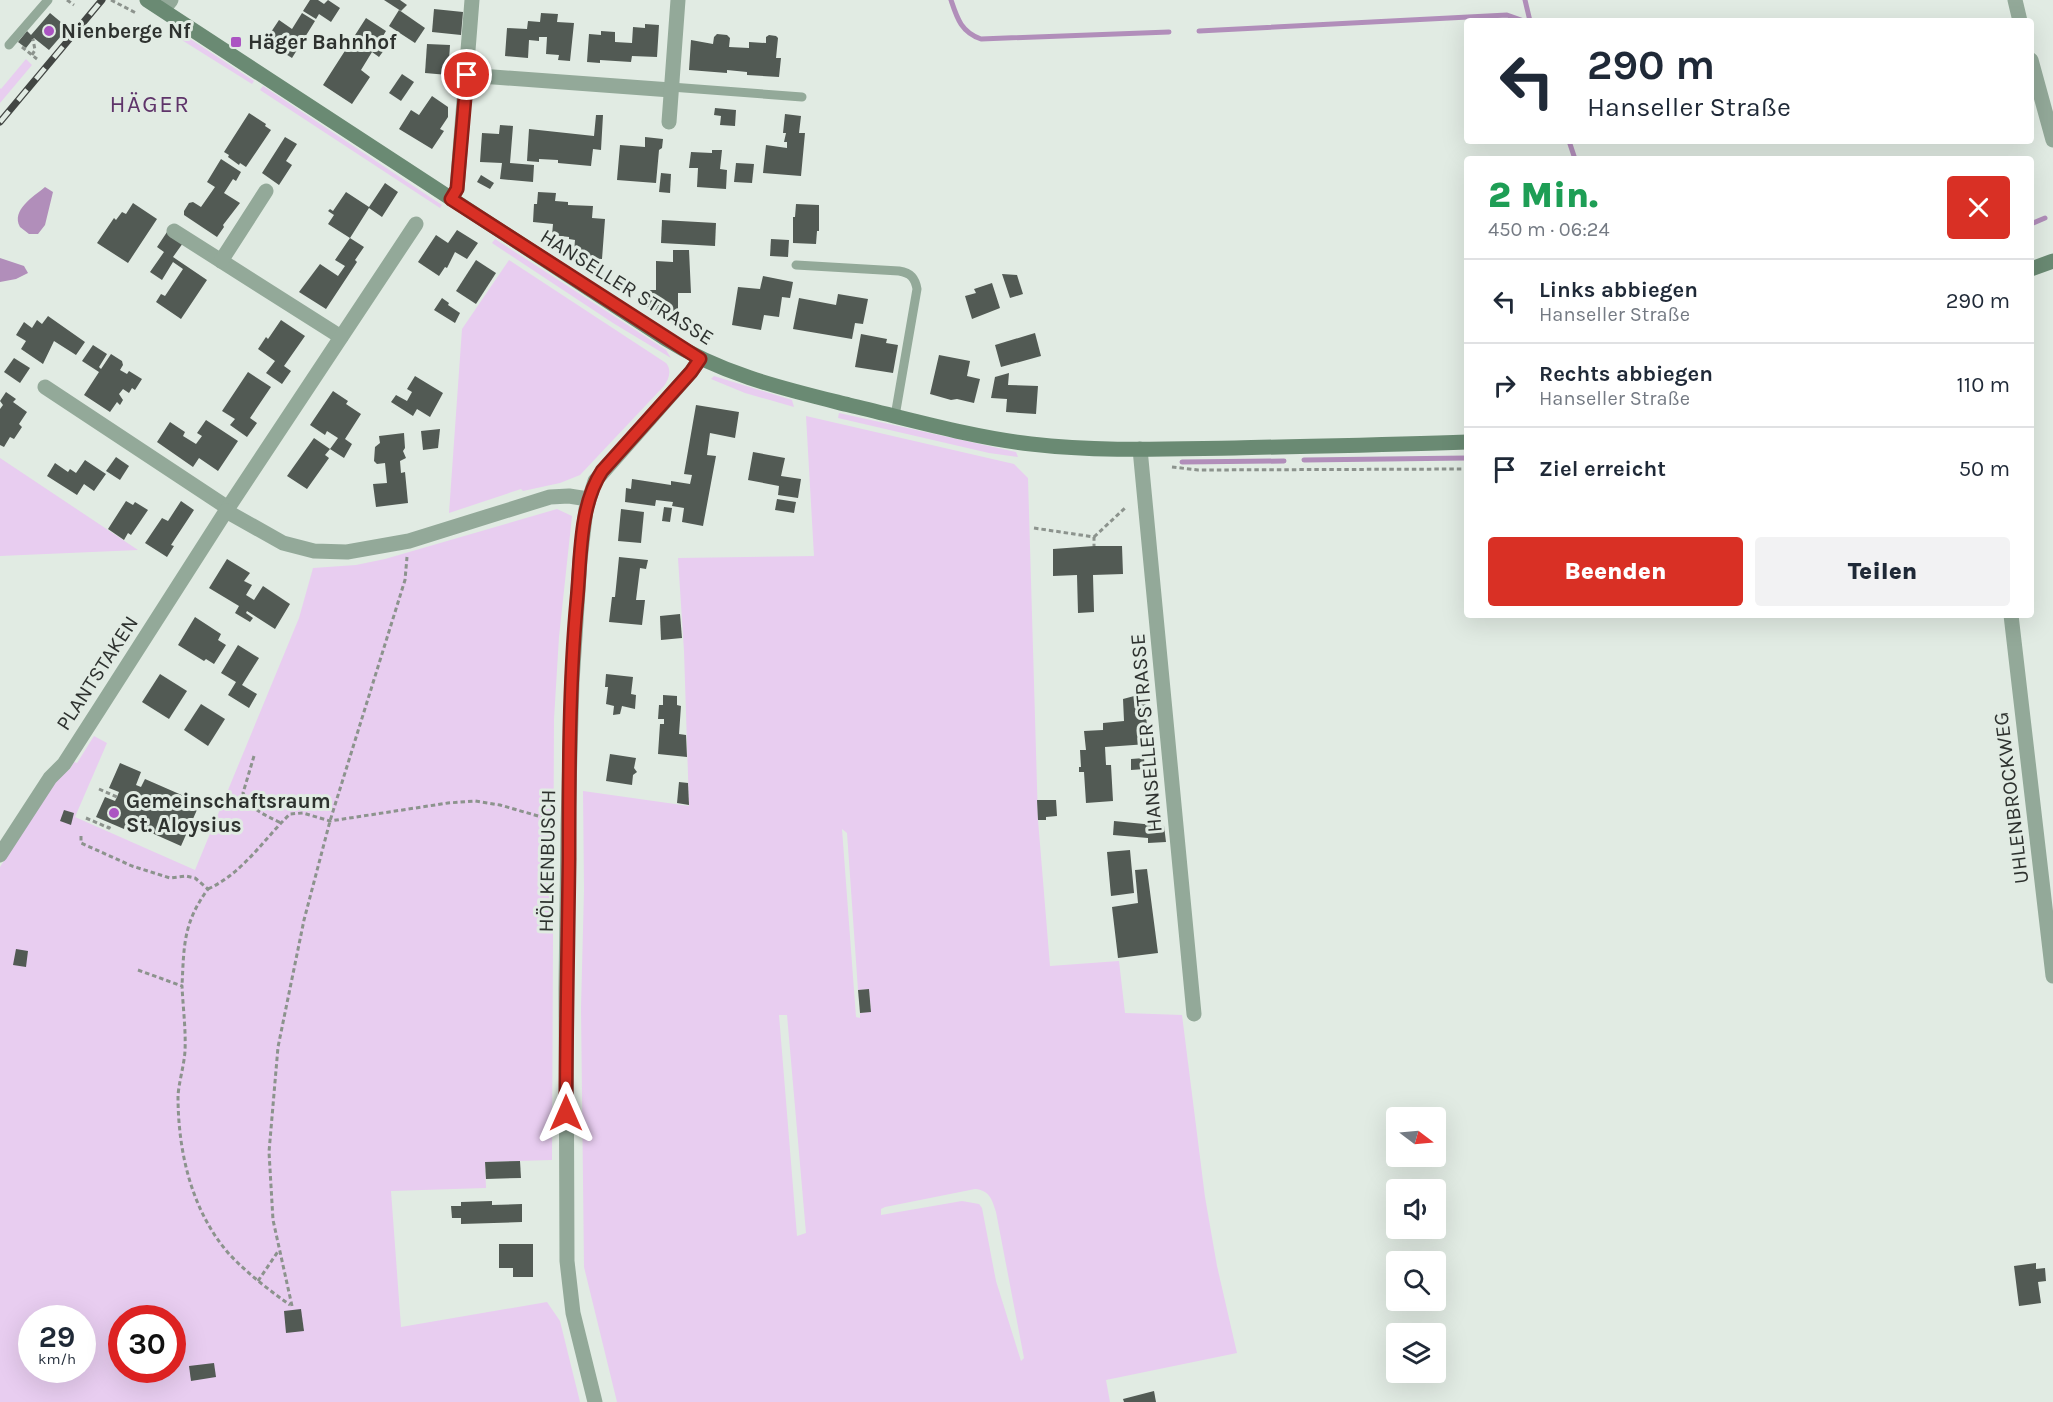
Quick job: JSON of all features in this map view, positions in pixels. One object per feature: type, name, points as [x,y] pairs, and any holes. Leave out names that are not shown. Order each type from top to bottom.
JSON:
[{"type":"main road","name":"HANSELLER STRASSE","points":[[147,0],[167,5],[451,199],[700,359],[763,382],[895,416],[1007,441],[1141,457],[1464,442]]},
{"type":"main road","points":[[2034,268],[2053,261]]},
{"type":"street","points":[[451,199],[457,189],[472,0]]},
{"type":"street","points":[[669,122],[678,0]]},
{"type":"street","points":[[2014,0],[2019,18]]},
{"type":"street","points":[[2034,71],[2053,140]]},
{"type":"street","points":[[467,75],[671,88]]},
{"type":"street","points":[[221,261],[266,190]]},
{"type":"street","name":"PLANTSTAKEN","points":[[0,855],[50,778],[64,764],[227,510],[416,224]]},
{"type":"street","points":[[174,231],[341,337]]},
{"type":"street","name":"HÖLKENBUSCH","points":[[595,1402],[573,1313],[567,1261],[568,825],[575,619],[588,500],[595,482],[602,471],[700,359]]},
{"type":"street","points":[[45,387],[227,510],[283,543],[315,551],[347,552],[409,540],[550,497],[569,496],[588,500]]},
{"type":"street","name":"HANSELLER STRASSE","points":[[1141,457],[1194,1014]]},
{"type":"street","name":"UHLENBROCKWEG","points":[[2011,618],[2053,976]]},
{"type":"lane","points":[[9,45],[48,0]]},
{"type":"lane","points":[[671,88],[802,97]]},
{"type":"lane","points":[[796,264],[899,271],[914,278],[917,289],[895,416]]},
{"type":"path","points":[[67,0],[74,5]]},
{"type":"path","points":[[111,0],[137,13]]},
{"type":"path","points":[[33,39],[35,57]]},
{"type":"path","points":[[1141,457],[1161,464],[1198,470],[1464,469]]},
{"type":"path","points":[[1094,546],[1094,537],[1125,508]]},
{"type":"path","points":[[1034,528],[1094,537]]},
{"type":"path","points":[[409,540],[405,580],[330,821],[304,920],[278,1047],[269,1152],[273,1220],[292,1306],[258,1281],[230,1255],[201,1211],[189,1181],[182,1144],[178,1095],[185,1051],[182,986],[185,940],[190,920],[198,903],[208,889],[222,883],[262,846],[290,814],[303,813],[330,821],[475,801],[528,812],[568,825]]},
{"type":"path","points":[[254,756],[243,793],[247,802],[256,810],[281,823]]},
{"type":"path","points":[[99,789],[117,797]]},
{"type":"path","points":[[86,818],[109,828],[111,824]]},
{"type":"path","points":[[81,836],[81,843],[132,866],[170,878],[186,876],[195,878],[208,889]]},
{"type":"path","points":[[138,970],[182,986]]},
{"type":"path","points":[[258,1281],[280,1249]]},
{"type":"shaded area","points":[[172,27],[254,81],[252,84],[169,32]]},
{"type":"shaded area","points":[[26,59],[32,65],[0,103],[0,88]]},
{"type":"shaded area","points":[[263,86],[442,205],[440,208],[260,90]]},
{"type":"shaded area","points":[[45,187],[53,192],[45,225],[38,234],[29,234],[20,227],[18,215],[25,204]]},
{"type":"shaded area","points":[[495,239],[666,350],[671,358],[613,323],[492,243]]},
{"type":"shaded area","points":[[0,258],[24,266],[28,273],[16,279],[0,282]]},
{"type":"shaded area","points":[[509,260],[666,363],[669,374],[664,386],[580,475],[560,483],[523,491],[521,489],[449,513],[462,329]]},
{"type":"shaded area","points":[[714,376],[792,400],[794,407],[745,393],[711,379]]},
{"type":"shaded area","points":[[839,413],[1016,452],[1018,457],[989,453],[838,418]]},
{"type":"shaded area","points":[[806,416],[1014,464],[1028,478],[1038,820],[1050,966],[1119,961],[1125,1013],[1182,1015],[1205,1197],[1217,1266],[1237,1353],[1106,1380],[1110,1402],[617,1402],[584,1267],[581,1008],[584,890],[583,791],[689,806],[684,651],[678,558],[814,556]],"holes":[[[842,829],[847,833],[858,990],[869,989],[871,1011],[860,1013],[860,1018],[856,1017]],[[779,1015],[787,1015],[806,1233],[797,1236]],[[975,1189],[984,1191],[989,1196],[996,1212],[1024,1358],[1021,1361],[996,1281],[982,1208],[979,1204],[962,1201],[881,1215],[881,1209]]]},
{"type":"shaded area","points":[[0,458],[138,550],[0,556]]},
{"type":"shaded area","points":[[557,509],[572,516],[559,637],[554,719],[552,1160],[485,1162],[486,1188],[391,1191],[401,1327],[547,1302],[560,1321],[580,1402],[0,1402],[0,867],[54,781],[70,769],[74,762],[77,763],[94,736],[107,743],[75,817],[195,870],[299,618],[313,568],[356,565],[385,559]]},
{"type":"building","points":[[310,0],[318,0],[324,4],[328,0],[340,8],[331,22],[319,14],[316,19],[303,11]]},
{"type":"building","points":[[384,0],[400,0],[407,5],[401,11]]},
{"type":"building","points":[[434,9],[463,12],[461,35],[432,32]]},
{"type":"building","points":[[399,10],[425,28],[415,43],[389,26]]},
{"type":"building","name":"Nienberge Nf","points":[[50,13],[68,28],[49,50],[34,38],[26,48],[18,42],[27,31],[31,35]]},
{"type":"building","points":[[302,13],[315,21],[292,58],[265,41],[279,20],[292,29]]},
{"type":"building","points":[[541,13],[558,14],[557,22],[574,23],[570,61],[558,60],[559,55],[546,54],[547,37],[539,37],[539,41],[529,40],[528,58],[505,56],[507,28],[527,29],[528,21],[540,22]]},
{"type":"building","points":[[366,18],[386,31],[380,41],[387,46],[379,57],[372,52],[361,70],[370,77],[352,104],[323,85]]},
{"type":"building","points":[[645,24],[659,25],[657,57],[632,56],[631,62],[600,60],[600,63],[587,62],[589,34],[601,35],[601,31],[615,32],[615,42],[632,43],[633,27],[645,28]]},
{"type":"building","points":[[717,34],[727,35],[730,38],[729,47],[749,48],[749,42],[766,43],[766,37],[776,36],[778,38],[776,58],[781,58],[779,77],[747,75],[747,72],[727,70],[727,73],[689,70],[691,40],[713,44]]},
{"type":"building","points":[[427,44],[450,45],[448,75],[425,73]]},
{"type":"building","points":[[402,74],[414,82],[401,101],[389,93]]},
{"type":"building","points":[[432,96],[448,107],[448,117],[440,129],[444,131],[432,149],[399,129],[411,110],[419,115]]},
{"type":"building","points":[[715,108],[736,110],[735,126],[720,125],[721,116],[714,115]]},
{"type":"building","points":[[249,113],[271,130],[246,167],[240,163],[239,165],[224,152]]},
{"type":"building","points":[[785,114],[801,116],[799,133],[805,133],[801,176],[763,173],[766,145],[787,148],[787,142],[784,142],[786,133],[783,133]]},
{"type":"building","points":[[596,115],[603,115],[601,150],[593,149],[591,166],[558,163],[558,160],[527,161],[529,129],[594,136]]},
{"type":"building","points":[[500,125],[513,126],[510,163],[534,165],[533,182],[500,179],[502,163],[480,162],[482,133],[499,134]]},
{"type":"building","points":[[285,137],[297,144],[286,161],[292,165],[279,185],[262,173]]},
{"type":"building","points":[[645,137],[663,139],[662,148],[659,150],[656,183],[617,180],[620,145],[645,147]]},
{"type":"building","points":[[712,150],[722,150],[720,169],[727,170],[726,189],[697,187],[698,168],[689,168],[691,152],[712,153]]},
{"type":"building","points":[[221,159],[241,172],[236,181],[233,179],[224,193],[240,203],[217,237],[184,215],[184,211],[189,203],[193,202],[201,207],[215,187],[207,182]]},
{"type":"building","points":[[736,163],[754,164],[752,183],[734,182]]},
{"type":"building","points":[[661,173],[671,174],[670,193],[659,192]]},
{"type":"building","points":[[481,175],[494,183],[490,189],[477,182]]},
{"type":"building","points":[[385,183],[398,192],[382,217],[369,208],[350,238],[328,224],[334,215],[328,211],[330,209],[333,211],[346,192],[369,207]]},
{"type":"building","points":[[538,192],[556,193],[555,201],[568,202],[568,205],[593,206],[592,218],[605,219],[602,259],[587,258],[588,253],[574,252],[575,240],[552,235],[553,224],[533,222],[534,204],[537,204]]},
{"type":"building","points":[[133,203],[157,219],[128,263],[97,243],[114,218],[116,220],[122,212],[126,214]]},
{"type":"building","points":[[796,204],[819,205],[819,231],[817,231],[816,244],[793,243],[793,217],[795,217]]},
{"type":"building","points":[[662,220],[716,223],[715,246],[661,243]]},
{"type":"building","points":[[457,230],[478,243],[467,259],[455,252],[447,268],[445,267],[439,276],[418,262],[436,235],[448,243]]},
{"type":"building","points":[[167,232],[183,243],[173,257],[207,280],[181,319],[156,302],[161,294],[165,296],[183,269],[173,262],[162,280],[150,272],[164,252],[157,247]]},
{"type":"building","points":[[350,238],[364,247],[355,260],[357,262],[326,309],[299,292],[320,264],[338,276],[345,266],[335,260]]},
{"type":"building","points":[[771,239],[789,240],[788,257],[770,256]]},
{"type":"building","points":[[673,250],[689,250],[691,293],[678,293],[678,311],[655,310],[642,305],[643,290],[656,290],[656,261],[673,262]]},
{"type":"building","points":[[476,260],[496,273],[476,304],[456,291]]},
{"type":"building","points":[[1002,274],[1017,275],[1023,294],[1010,298]]},
{"type":"building","points":[[763,276],[793,282],[790,298],[782,297],[779,317],[764,315],[761,330],[732,325],[738,287],[760,289]]},
{"type":"building","points":[[992,283],[1000,308],[972,319],[965,296],[976,293],[974,289]]},
{"type":"building","points":[[838,294],[868,299],[863,324],[855,323],[852,339],[793,329],[799,298],[836,305]]},
{"type":"building","points":[[442,298],[460,313],[455,323],[434,310]]},
{"type":"building","points":[[48,316],[85,342],[76,355],[54,341],[43,364],[21,349],[26,341],[16,335],[24,322],[32,328],[37,320],[42,324]]},
{"type":"building","points":[[281,320],[305,336],[284,366],[291,371],[282,384],[266,373],[275,361],[258,349]]},
{"type":"building","points":[[1035,333],[1041,356],[1001,367],[995,345]]},
{"type":"building","points":[[861,334],[887,339],[886,343],[898,345],[893,373],[855,367]]},
{"type":"building","points":[[93,345],[107,354],[99,367],[101,369],[111,354],[122,361],[123,365],[120,370],[127,374],[129,371],[142,379],[135,390],[132,388],[129,393],[123,389],[119,394],[123,400],[120,405],[117,402],[110,412],[84,395],[99,372],[82,361]]},
{"type":"building","points":[[939,355],[970,361],[967,376],[980,379],[974,403],[930,394]]},
{"type":"building","points":[[14,358],[30,368],[20,383],[4,372]]},
{"type":"building","points":[[248,372],[271,387],[250,418],[257,423],[247,437],[230,425],[235,419],[222,411]]},
{"type":"building","points":[[1009,373],[1008,385],[1038,386],[1036,414],[1006,412],[1007,399],[991,398],[995,377]]},
{"type":"building","points":[[415,376],[443,393],[430,417],[417,409],[413,416],[391,402],[396,395],[407,401],[412,392],[407,389]]},
{"type":"building","points":[[333,391],[361,414],[345,439],[352,444],[344,458],[330,449],[338,438],[327,431],[325,435],[310,425]]},
{"type":"building","points":[[6,392],[16,399],[13,402],[27,412],[19,424],[22,427],[14,439],[10,437],[4,447],[0,445],[0,409],[3,405],[0,401]]},
{"type":"building","points":[[696,405],[739,412],[735,438],[710,433],[707,455],[716,456],[703,526],[682,522],[684,508],[672,506],[673,502],[656,500],[655,506],[625,502],[626,488],[631,489],[632,479],[671,485],[671,481],[690,484],[692,475],[684,474]]},
{"type":"building","points":[[206,420],[238,441],[218,471],[199,458],[193,467],[157,442],[170,422],[185,432],[183,436],[196,444],[202,436],[197,433]]},
{"type":"building","points":[[440,429],[438,448],[423,450],[421,431]]},
{"type":"building","points":[[404,433],[405,448],[403,451],[406,458],[400,461],[401,473],[405,472],[408,503],[376,507],[373,484],[387,483],[385,463],[377,464],[374,461],[375,447],[380,443],[379,436]]},
{"type":"building","points":[[314,438],[330,449],[325,455],[329,458],[307,489],[287,476]]},
{"type":"building","points":[[753,452],[785,458],[781,476],[801,479],[798,498],[778,495],[779,486],[748,480]]},
{"type":"building","points":[[116,457],[129,466],[120,480],[106,471]]},
{"type":"building","points":[[85,460],[106,474],[94,491],[84,484],[77,495],[47,476],[55,463],[68,472],[70,469],[76,473]]},
{"type":"building","points":[[777,499],[796,502],[794,513],[775,510]]},
{"type":"building","points":[[126,501],[133,505],[135,502],[148,510],[131,535],[128,533],[124,540],[108,529]]},
{"type":"building","points":[[181,501],[194,510],[171,545],[174,546],[167,557],[145,543],[162,518],[168,521]]},
{"type":"building","points":[[664,507],[672,508],[670,522],[662,521]]},
{"type":"building","points":[[621,509],[644,512],[641,543],[618,541]]},
{"type":"building","points":[[1122,546],[1123,574],[1093,575],[1094,612],[1078,613],[1077,575],[1053,576],[1053,549]]},
{"type":"building","points":[[619,557],[648,560],[646,569],[640,568],[636,600],[645,600],[642,625],[609,622],[612,597],[615,597]]},
{"type":"building","points":[[227,559],[250,573],[244,581],[252,585],[246,595],[254,600],[263,586],[290,604],[275,629],[247,611],[246,613],[253,618],[250,622],[235,613],[239,606],[209,588]]},
{"type":"building","points":[[680,614],[682,638],[661,640],[660,616]]},
{"type":"building","points":[[195,617],[221,634],[218,640],[226,645],[214,664],[206,659],[204,661],[178,645]]},
{"type":"building","points":[[238,645],[259,658],[242,685],[257,694],[249,708],[228,695],[236,682],[221,673]]},
{"type":"building","points":[[160,674],[187,691],[169,719],[142,702]]},
{"type":"building","points":[[606,674],[633,677],[631,694],[636,695],[635,709],[622,706],[620,714],[613,715],[614,706],[606,704],[608,687],[605,687]]},
{"type":"building","points":[[663,695],[677,696],[677,705],[681,706],[679,734],[686,735],[687,757],[658,754],[660,724],[664,724],[664,719],[658,719],[659,705],[663,705]]},
{"type":"building","points":[[1138,695],[1138,698],[1145,697],[1148,744],[1105,747],[1106,765],[1111,765],[1113,801],[1086,803],[1084,772],[1079,772],[1080,750],[1086,750],[1084,731],[1103,730],[1103,723],[1124,721],[1123,699]]},
{"type":"building","points":[[201,704],[225,719],[208,746],[184,730]]},
{"type":"building","points":[[610,754],[636,758],[634,768],[637,772],[633,775],[632,785],[606,781]]},
{"type":"building","points":[[1144,758],[1145,769],[1131,770],[1131,759]]},
{"type":"building","points":[[120,763],[141,772],[136,785],[141,787],[145,779],[200,803],[181,846],[127,822],[124,829],[96,817],[105,797],[115,801],[117,797],[119,792],[109,788]]},
{"type":"building","points":[[679,782],[688,783],[689,805],[677,803]]},
{"type":"building","points":[[1037,800],[1056,800],[1057,816],[1038,820]]},
{"type":"building","points":[[64,810],[74,813],[71,825],[60,821]]},
{"type":"building","points":[[1114,821],[1164,826],[1166,842],[1148,843],[1148,838],[1113,835]]},
{"type":"building","points":[[1130,850],[1134,893],[1111,896],[1107,852]]},
{"type":"building","points":[[1147,869],[1158,953],[1118,958],[1112,907],[1138,903],[1135,870]]},
{"type":"building","points":[[16,949],[28,951],[26,967],[13,965]]},
{"type":"building","points":[[869,989],[871,1012],[860,1013],[858,990]]},
{"type":"building","points":[[520,1161],[521,1178],[486,1179],[485,1162]]},
{"type":"building","points":[[492,1201],[492,1205],[522,1204],[522,1222],[461,1224],[461,1218],[452,1218],[451,1206],[461,1206],[461,1202]]},
{"type":"building","points":[[499,1244],[533,1244],[533,1277],[513,1277],[513,1268],[499,1268]]},
{"type":"building","points":[[2036,1263],[2036,1269],[2045,1268],[2046,1281],[2038,1282],[2041,1303],[2019,1306],[2014,1266]]},
{"type":"building","points":[[301,1309],[304,1331],[286,1333],[284,1311]]},
{"type":"building","points":[[214,1363],[216,1377],[191,1381],[189,1366]]},
{"type":"building","points":[[1154,1391],[1156,1402],[1124,1402],[1123,1399]]},
{"type":"waterway","points":[[951,0],[964,28],[981,39],[1169,32]]},
{"type":"waterway","points":[[1525,0],[1529,18]]},
{"type":"waterway","points":[[1199,31],[1507,15],[1516,18]]},
{"type":"waterway","points":[[1570,144],[1574,156]]},
{"type":"waterway","points":[[2034,223],[2045,218]]},
{"type":"waterway","points":[[1304,460],[1464,458]]},
{"type":"waterway","points":[[1182,462],[1284,461]]},
{"type":"railway","points":[[0,122],[102,0]]},
{"type":"place","name":"Nienberge Nf","points":[[49,31]]},
{"type":"place","name":"Häger Bahnhof","points":[[236,42]]},
{"type":"place","name":"Gemeinschaftsraum St. Aloysius","points":[[114,813]]},
{"type":"district","name":"HÄGER","points":[[150,104]]},
{"type":"route","points":[[467,75],[457,189],[451,199],[700,359],[602,471],[595,482],[586,509],[575,619],[572,682],[568,825],[566,1113]]}]
